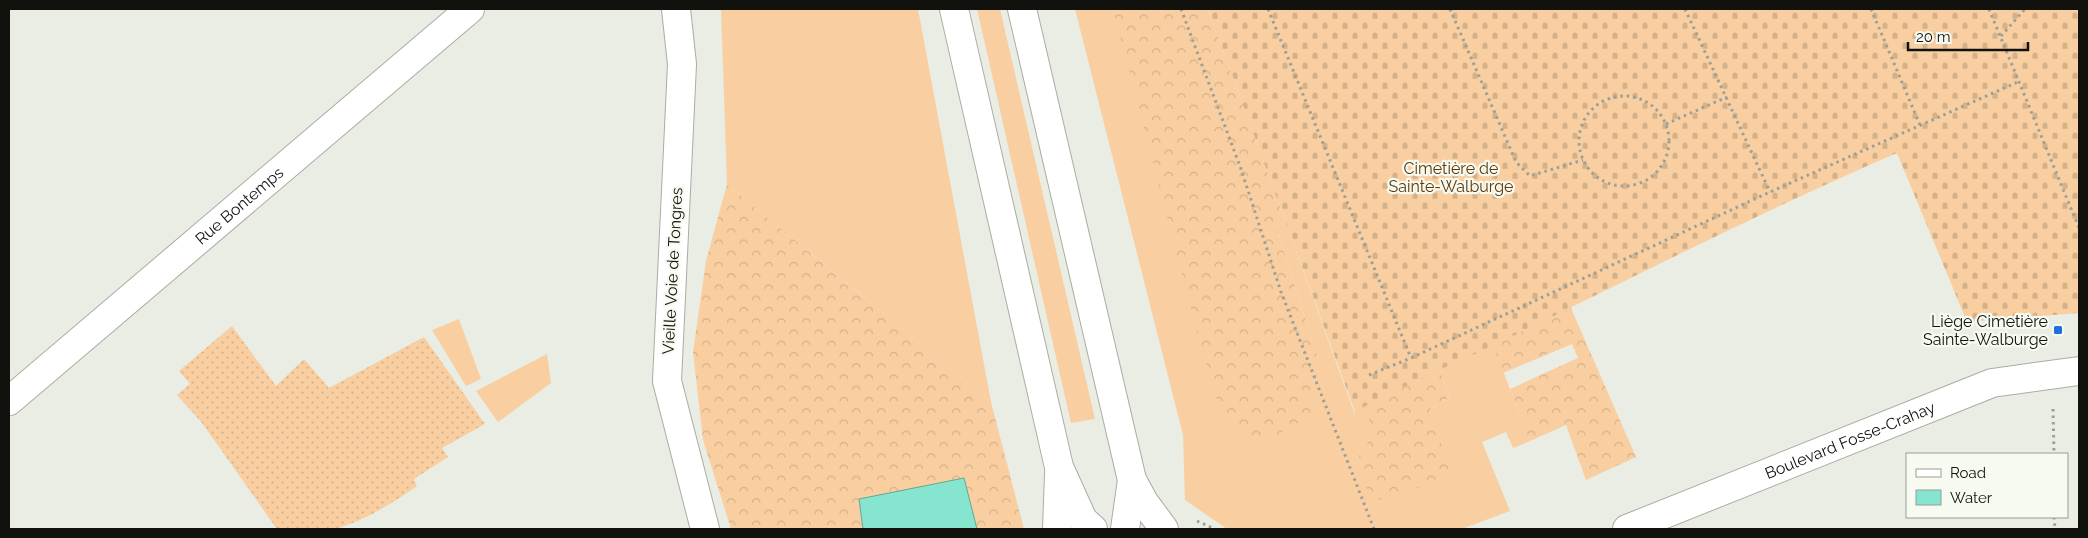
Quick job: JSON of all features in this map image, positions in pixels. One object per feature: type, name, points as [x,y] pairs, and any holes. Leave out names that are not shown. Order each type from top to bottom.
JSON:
[{"type":"street","name":"Rue Bontemps","points":[[9,401],[470,9]]},
{"type":"street","name":"Vieille Voie de Tongres","points":[[676,9],[682,64],[667,381],[704,529]]},
{"type":"street","points":[[954,9],[1059,467],[1083,520],[1093,529]]},
{"type":"street","points":[[1022,9],[1132,480],[1144,502],[1164,529]]},
{"type":"street","name":"Boulevard Fosse-Crahay","points":[[1627,529],[1992,383],[2079,371]]},
{"type":"street","points":[[1057,529],[1059,467]]},
{"type":"street","points":[[1125,529],[1132,480]]},
{"type":"path","points":[[1181,9],[1241,169],[1281,292],[1374,529]]},
{"type":"path","points":[[1274,9],[1268,10],[1411,358]]},
{"type":"path","points":[[1450,9],[1516,162],[1530,176],[1583,160]]},
{"type":"path","points":[[1685,9],[1770,192]]},
{"type":"path","points":[[1871,9],[1920,125]]},
{"type":"path","points":[[1989,9],[2079,228]]},
{"type":"path","points":[[2000,36],[2026,9]]},
{"type":"path","points":[[1369,375],[1411,358],[1770,192],[2020,81]]},
{"type":"path","points":[[1624,96],[1641,100],[1656,109],[1666,124],[1669,141],[1666,158],[1656,173],[1642,182],[1624,186],[1607,184],[1592,174],[1583,160],[1579,142],[1582,125],[1592,110],[1606,100],[1624,96]]},
{"type":"path","points":[[1666,124],[1727,97]]},
{"type":"path","points":[[2052,374],[2054,453]]},
{"type":"green space","points":[[721,9],[918,9],[991,402],[727,184]]},
{"type":"green space","points":[[977,9],[1000,9],[1095,419],[1071,423]]},
{"type":"green space","points":[[1075,9],[1113,9],[1123,40],[1319,362],[1276,226],[1281,209],[1354,412],[1369,403],[1369,440],[1357,459],[1450,397],[1439,368],[1493,345],[1530,441],[1513,448],[1506,432],[1482,442],[1510,511],[1462,529],[1227,529],[1185,500],[1183,435]]},
{"type":"green space","points":[[1113,9],[1208,9],[1281,209],[1276,226],[1319,362],[1310,416],[1268,440],[1239,435],[1223,420],[1196,328]]},
{"type":"green space","name":"Cimetière de Sainte-Walburge","points":[[1208,9],[2079,9],[2079,313],[1967,322],[1897,153],[1745,223],[1494,345],[1406,385],[1355,412]]},
{"type":"green space","points":[[727,184],[991,402],[1024,529],[731,529],[703,440],[693,352],[706,261]]},
{"type":"green space","points":[[1570,306],[1636,457],[1586,480],[1566,425],[1530,441],[1510,389],[1578,358],[1572,344],[1503,373],[1493,345]]},
{"type":"green space","points":[[459,319],[481,379],[466,386],[432,330]]},
{"type":"green space","points":[[232,326],[276,386],[304,359],[329,388],[424,337],[485,424],[442,448],[448,457],[414,479],[417,486],[367,516],[335,529],[314,531],[277,529],[202,423],[177,395],[190,384],[179,371]]},
{"type":"green space","points":[[547,354],[551,383],[498,422],[476,391]]},
{"type":"green space","points":[[1439,368],[1450,397],[1430,409],[1452,477],[1371,502],[1357,459],[1369,440],[1369,403]]},
{"type":"water","points":[[964,478],[977,529],[863,529],[859,499]]},
{"type":"place","name":"Liège Cimetière Sainte-Walburge","points":[[2058,330]]}]
